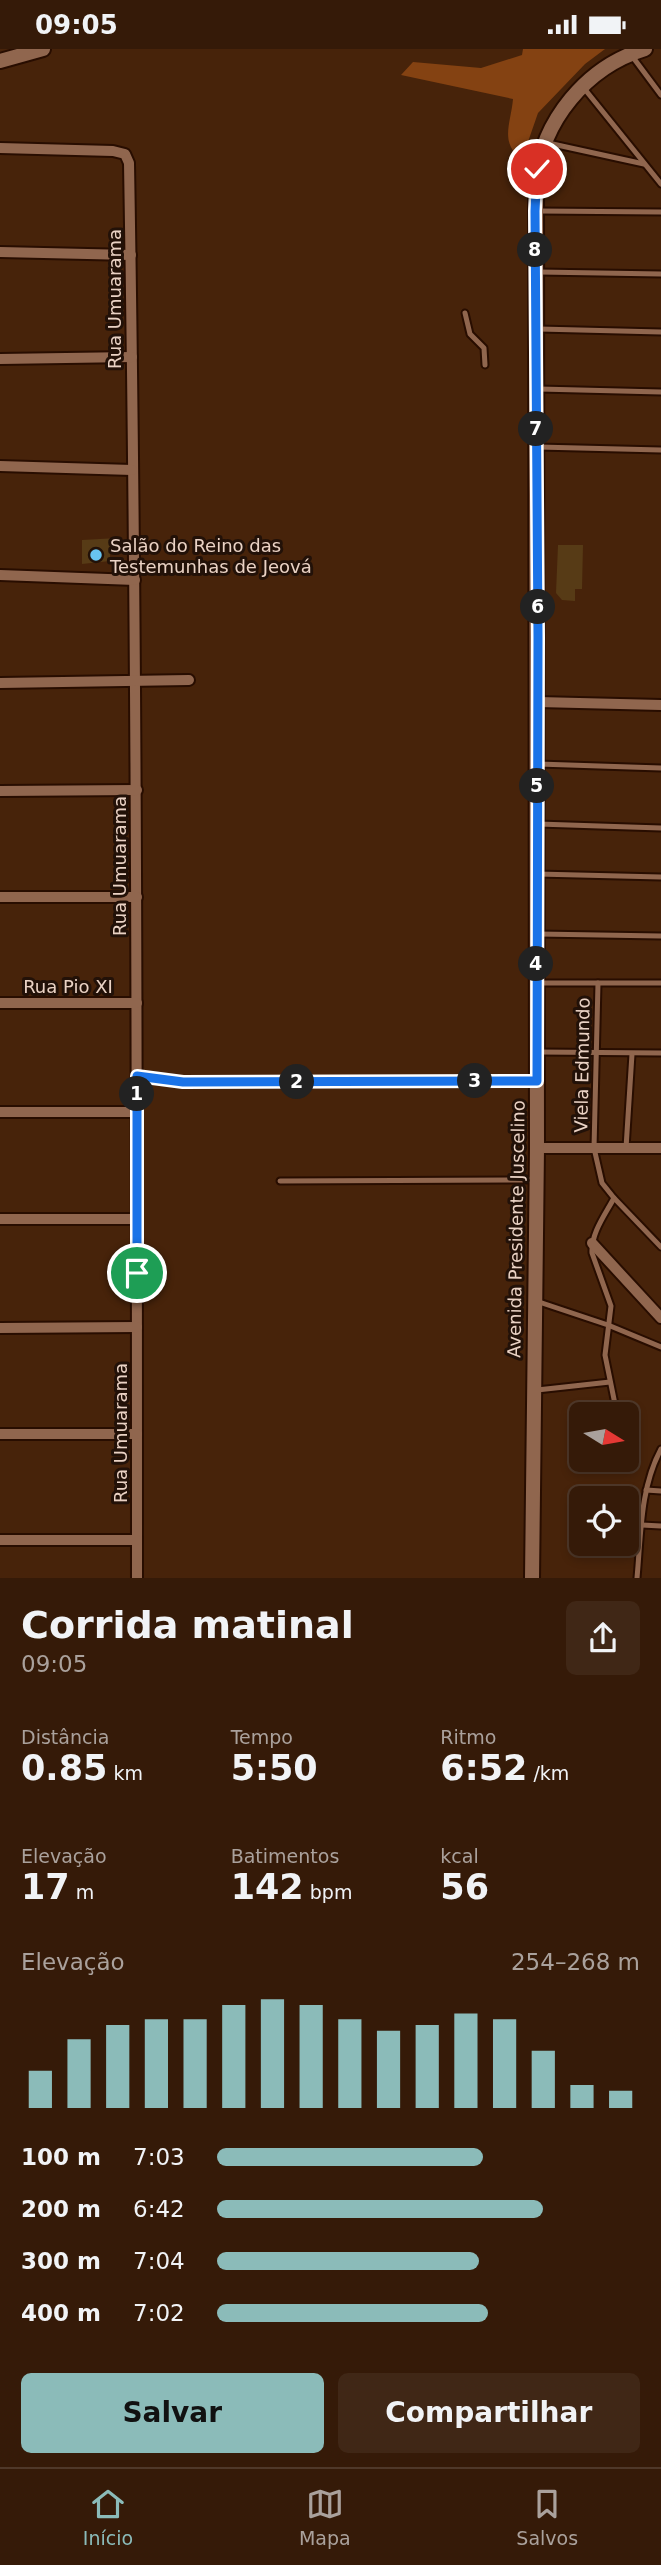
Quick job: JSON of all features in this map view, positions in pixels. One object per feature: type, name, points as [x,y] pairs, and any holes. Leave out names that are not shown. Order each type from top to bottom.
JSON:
[{"type":"street","points":[[0,61],[43,49]]},
{"type":"street","name":"Avenida Presidente Juscelino","points":[[532,1578],[537,1179],[537,169],[548,132],[566,103],[598,72],[638,51]]},
{"type":"street","name":"Rua Umuarama","points":[[0,148],[113,151],[125,154],[130,163],[132,470],[137,683],[138,1578]]},
{"type":"street","points":[[0,252],[131,255]]},
{"type":"street","points":[[0,359],[132,357]]},
{"type":"street","points":[[0,466],[132,470]]},
{"type":"street","points":[[0,575],[135,580]]},
{"type":"street","points":[[0,683],[137,683],[189,680]]},
{"type":"street","points":[[538,702],[661,705]]},
{"type":"street","points":[[0,791],[137,790]]},
{"type":"street","points":[[0,897],[137,897]]},
{"type":"street","name":"Rua Pio XI","points":[[0,1003],[137,1003]]},
{"type":"street","points":[[0,1112],[137,1112]]},
{"type":"street","points":[[537,1148],[661,1148]]},
{"type":"street","points":[[0,1219],[137,1219]]},
{"type":"street","points":[[592,1243],[661,1318]]},
{"type":"street","points":[[0,1328],[137,1327]]},
{"type":"street","points":[[0,1434],[137,1434]]},
{"type":"street","points":[[0,1540],[137,1540]]},
{"type":"lane","points":[[638,51],[661,95]]},
{"type":"lane","points":[[583,87],[661,184]]},
{"type":"lane","points":[[545,142],[644,164]]},
{"type":"lane","points":[[535,211],[661,212]]},
{"type":"lane","points":[[535,272],[661,274]]},
{"type":"lane","points":[[465,313],[470,334],[484,348],[485,365]]},
{"type":"lane","points":[[536,328],[661,332]]},
{"type":"lane","points":[[536,389],[661,392]]},
{"type":"lane","points":[[537,447],[661,450]]},
{"type":"lane","points":[[538,764],[661,768]]},
{"type":"lane","points":[[537,824],[661,828]]},
{"type":"lane","points":[[537,874],[661,877]]},
{"type":"lane","points":[[537,934],[661,936]]},
{"type":"lane","points":[[536,983],[661,983]]},
{"type":"lane","name":"Viela Edmundo","points":[[598,983],[594,1148],[602,1183],[661,1247]]},
{"type":"lane","points":[[537,1052],[661,1053]]},
{"type":"lane","points":[[626,1148],[632,1053]]},
{"type":"lane","points":[[137,1076],[183,1082],[537,1081]]},
{"type":"lane","points":[[280,1181],[537,1179]]},
{"type":"lane","points":[[614,1198],[592,1243],[595,1262],[611,1306],[605,1355],[614,1402]]},
{"type":"lane","points":[[535,1301],[608,1325],[661,1347]]},
{"type":"lane","points":[[534,1391],[610,1382]]},
{"type":"lane","points":[[637,1578],[646,1490],[653,1464],[661,1449]]},
{"type":"lane","points":[[646,1490],[661,1491]]},
{"type":"lane","points":[[642,1525],[661,1526]]},
{"type":"shaded area","points":[[523,49],[605,49],[585,64],[538,113],[522,159],[515,153],[509,139],[513,99],[401,75],[413,62],[481,68],[522,55]]},
{"type":"building","name":"Salão do Reino das Testemunhas de Jeová","points":[[118,538],[110,549],[110,561],[82,564],[82,540]]},
{"type":"building","points":[[558,545],[583,545],[582,589],[575,589],[575,601],[562,600],[556,593]]},
{"type":"place","name":"Salão do Reino das Testemunhas de Jeová","points":[[96,555]]},
{"type":"route","points":[[137,1273],[137,1076],[183,1082],[537,1081],[537,169]]}]
